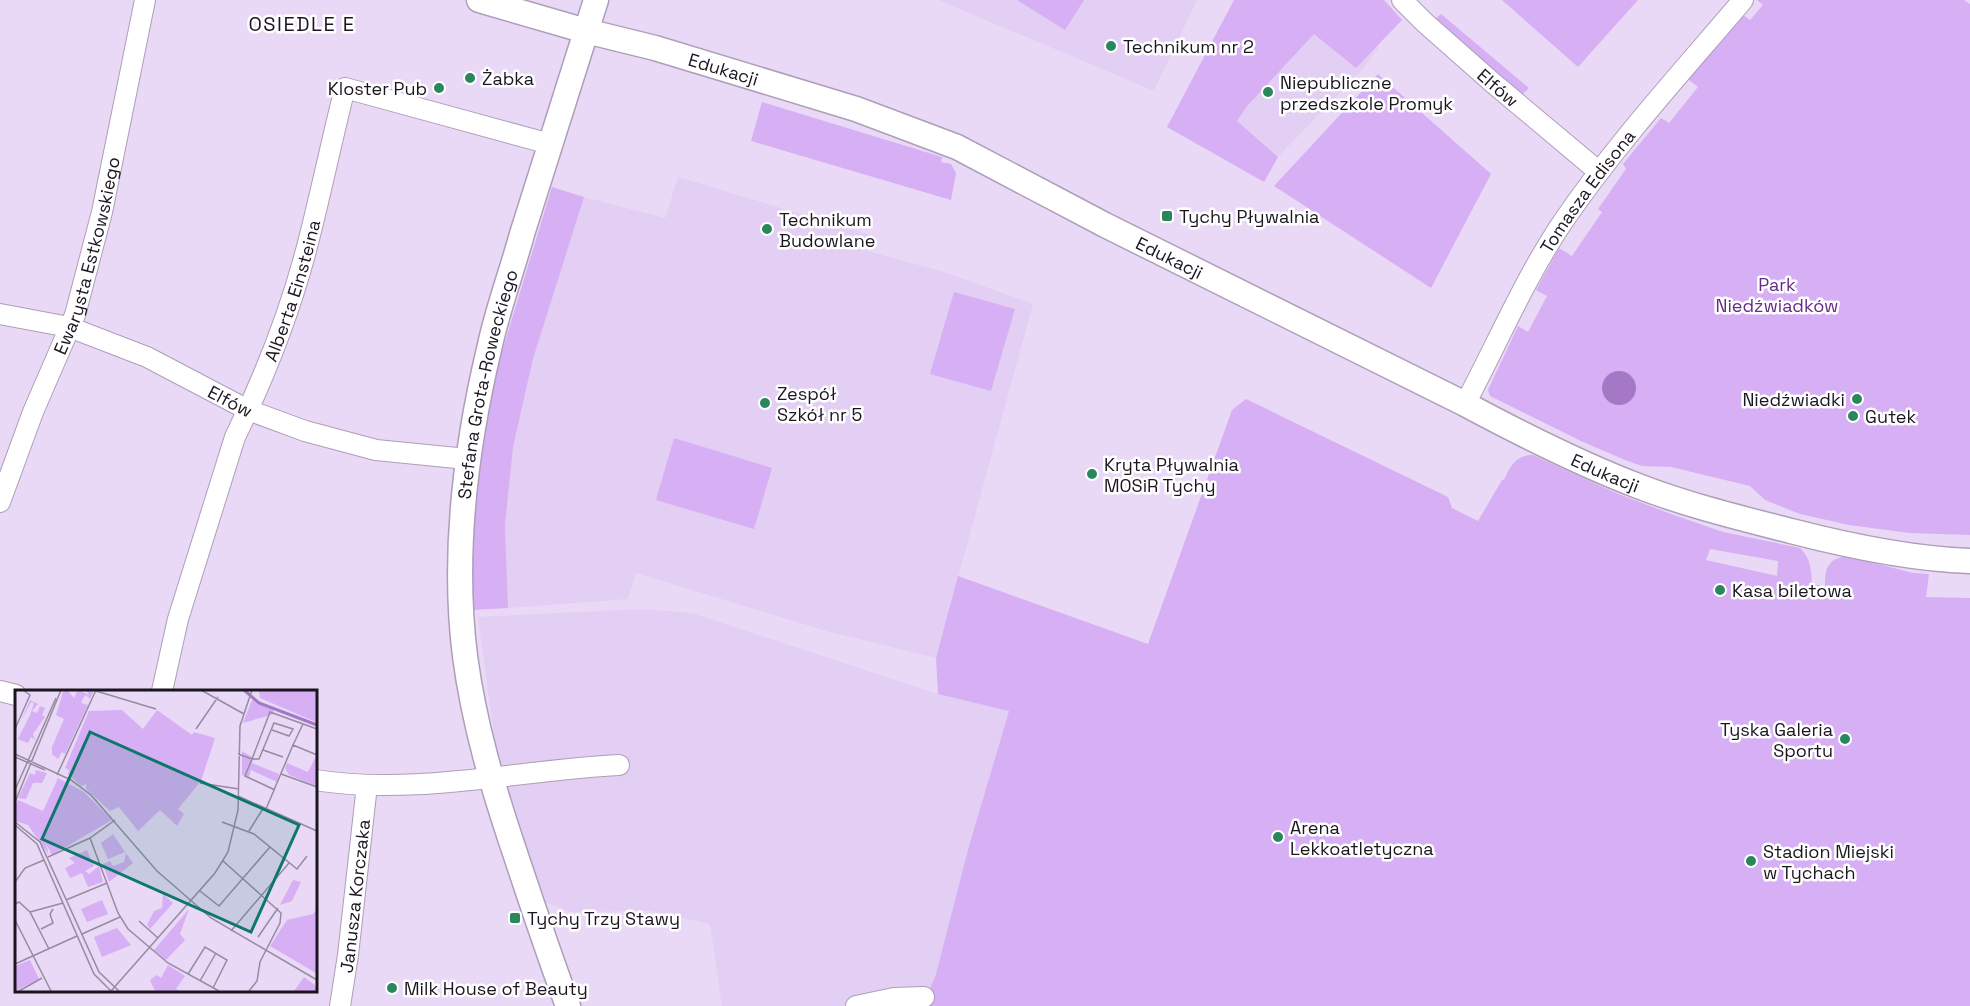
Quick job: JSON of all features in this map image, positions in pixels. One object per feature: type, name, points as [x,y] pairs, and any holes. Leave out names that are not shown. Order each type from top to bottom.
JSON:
[{"type":"street","name":"Ewarysta Estkowskiego","points":[[0,502],[33,412],[75,315],[100,223],[145,0]]},
{"type":"street","name":"Edukacji","points":[[479,0],[655,48],[856,109],[957,147],[1105,225],[1513,430],[1639,486],[1743,519],[1848,545],[1915,556],[1970,561]]},
{"type":"street","name":"Stefana Grota-Roweckiego","points":[[568,1006],[490,779],[471,693],[462,624],[461,549],[467,459],[490,342],[596,0]]},
{"type":"street","name":"Elfów","points":[[1402,0],[1467,60],[1598,171]]},
{"type":"street","name":"Tomasza Edisona","points":[[1465,404],[1527,283],[1560,225],[1598,171],[1743,0]]},
{"type":"street","name":"Alberta Einsteina","points":[[162,690],[178,619],[235,437],[285,318],[311,231],[345,88],[550,144]]},
{"type":"street","name":"Elfów","points":[[0,314],[69,327],[147,357],[248,410],[305,431],[376,450],[467,459]]},
{"type":"street","name":"Edukacji","points":[[1848,545],[1970,546]]},
{"type":"street","points":[[0,691],[15,695]]},
{"type":"street","points":[[316,780],[367,785],[490,779],[568,768],[620,765]]},
{"type":"street","name":"Janusza Korczaka","points":[[340,1006],[351,932],[367,785]]},
{"type":"street","points":[[856,1006],[894,998],[924,997]]},
{"type":"shaded area","name":"Technikum nr 2","points":[[938,0],[1197,0],[1154,91]]},
{"type":"shaded area","name":"Niepubliczne przedszkole Promyk","points":[[1369,0],[1378,49],[1361,71],[1276,159],[1183,113]]},
{"type":"shaded area","name":"Zespół Szkół nr 5","points":[[678,177],[871,235],[868,251],[944,272],[1033,304],[936,658],[826,631],[636,573],[628,599],[508,608],[505,525],[513,447],[533,359],[584,197],[665,218]]},
{"type":"shaded area","points":[[1619,371],[1631,376],[1636,388],[1631,400],[1619,405],[1607,400],[1602,388],[1607,376]]},
{"type":"shaded area","points":[[640,609],[692,613],[938,694],[1009,710],[969,846],[936,974],[923,1006],[722,1006],[710,924],[650,911],[571,912],[539,900],[501,786],[478,617]]},
{"type":"green space","points":[[1017,0],[1084,0],[1065,30]]},
{"type":"green space","name":"Niepubliczne przedszkole Promyk","points":[[1234,0],[1384,0],[1402,20],[1356,68],[1314,34],[1247,106],[1237,121],[1278,157],[1264,182],[1167,127]]},
{"type":"green space","points":[[1502,0],[1638,0],[1578,67]]},
{"type":"green space","name":"Park Niedźwiadków","points":[[1757,0],[1964,0],[1970,4],[1970,535],[1910,533],[1849,525],[1800,514],[1765,500],[1750,486],[1671,467],[1642,466],[1625,460],[1490,396],[1488,390],[1518,326],[1528,332],[1547,296],[1536,290],[1559,248],[1572,256],[1602,212],[1598,209],[1626,169],[1623,164],[1661,118],[1669,123],[1698,87],[1688,79],[1743,15],[1750,20],[1763,5]]},
{"type":"green space","points":[[1441,14],[1529,88],[1522,95],[1434,20]]},
{"type":"green space","points":[[1378,74],[1491,174],[1431,288],[1274,186]]},
{"type":"green space","points":[[762,102],[942,157],[941,162],[951,164],[956,173],[951,200],[751,141]]},
{"type":"green space","points":[[552,187],[584,197],[533,359],[513,447],[505,525],[508,608],[472,610],[472,533],[478,460],[490,391]]},
{"type":"green space","points":[[954,292],[1015,309],[991,391],[930,374]]},
{"type":"green space","points":[[1246,399],[1448,497],[1452,508],[1478,521],[1514,462],[1527,455],[1533,455],[1616,493],[1671,514],[1723,532],[1800,548],[1811,569],[1812,584],[1825,586],[1827,570],[1831,562],[1847,556],[1913,573],[1929,574],[1926,597],[1970,598],[1970,1006],[923,1006],[936,974],[969,846],[1009,711],[938,694],[936,658],[958,576],[1148,644],[1232,410]],"holes":[[[1710,549],[1778,561],[1777,576],[1706,560]]]},
{"type":"green space","points":[[674,438],[772,468],[754,529],[656,500]]},
{"type":"place","name":"Technikum nr 2","points":[[1111,46]]},
{"type":"place","name":"Żabka","points":[[470,78]]},
{"type":"place","name":"Kloster Pub","points":[[439,88]]},
{"type":"place","name":"Niepubliczne przedszkole Promyk","points":[[1268,92]]},
{"type":"place","name":"Tychy Pływalnia","points":[[1167,216]]},
{"type":"place","name":"Technikum Budowlane","points":[[767,229]]},
{"type":"place","name":"Niedźwiadki","points":[[1857,399]]},
{"type":"place","name":"Zespół Szkół nr 5","points":[[765,403]]},
{"type":"place","name":"Gutek","points":[[1853,416]]},
{"type":"place","name":"Kryta Pływalnia MOSiR Tychy","points":[[1092,474]]},
{"type":"place","name":"Kasa biletowa","points":[[1720,590]]},
{"type":"place","name":"Tyska Galeria Sportu","points":[[1845,739]]},
{"type":"place","name":"Arena Lekkoatletyczna","points":[[1278,837]]},
{"type":"place","name":"Stadion Miejski w Tychach","points":[[1751,861]]},
{"type":"place","name":"Tychy Trzy Stawy","points":[[515,918]]},
{"type":"place","name":"Milk House of Beauty","points":[[392,988]]},
{"type":"district","name":"OSIEDLE E","points":[[302,24]]}]
